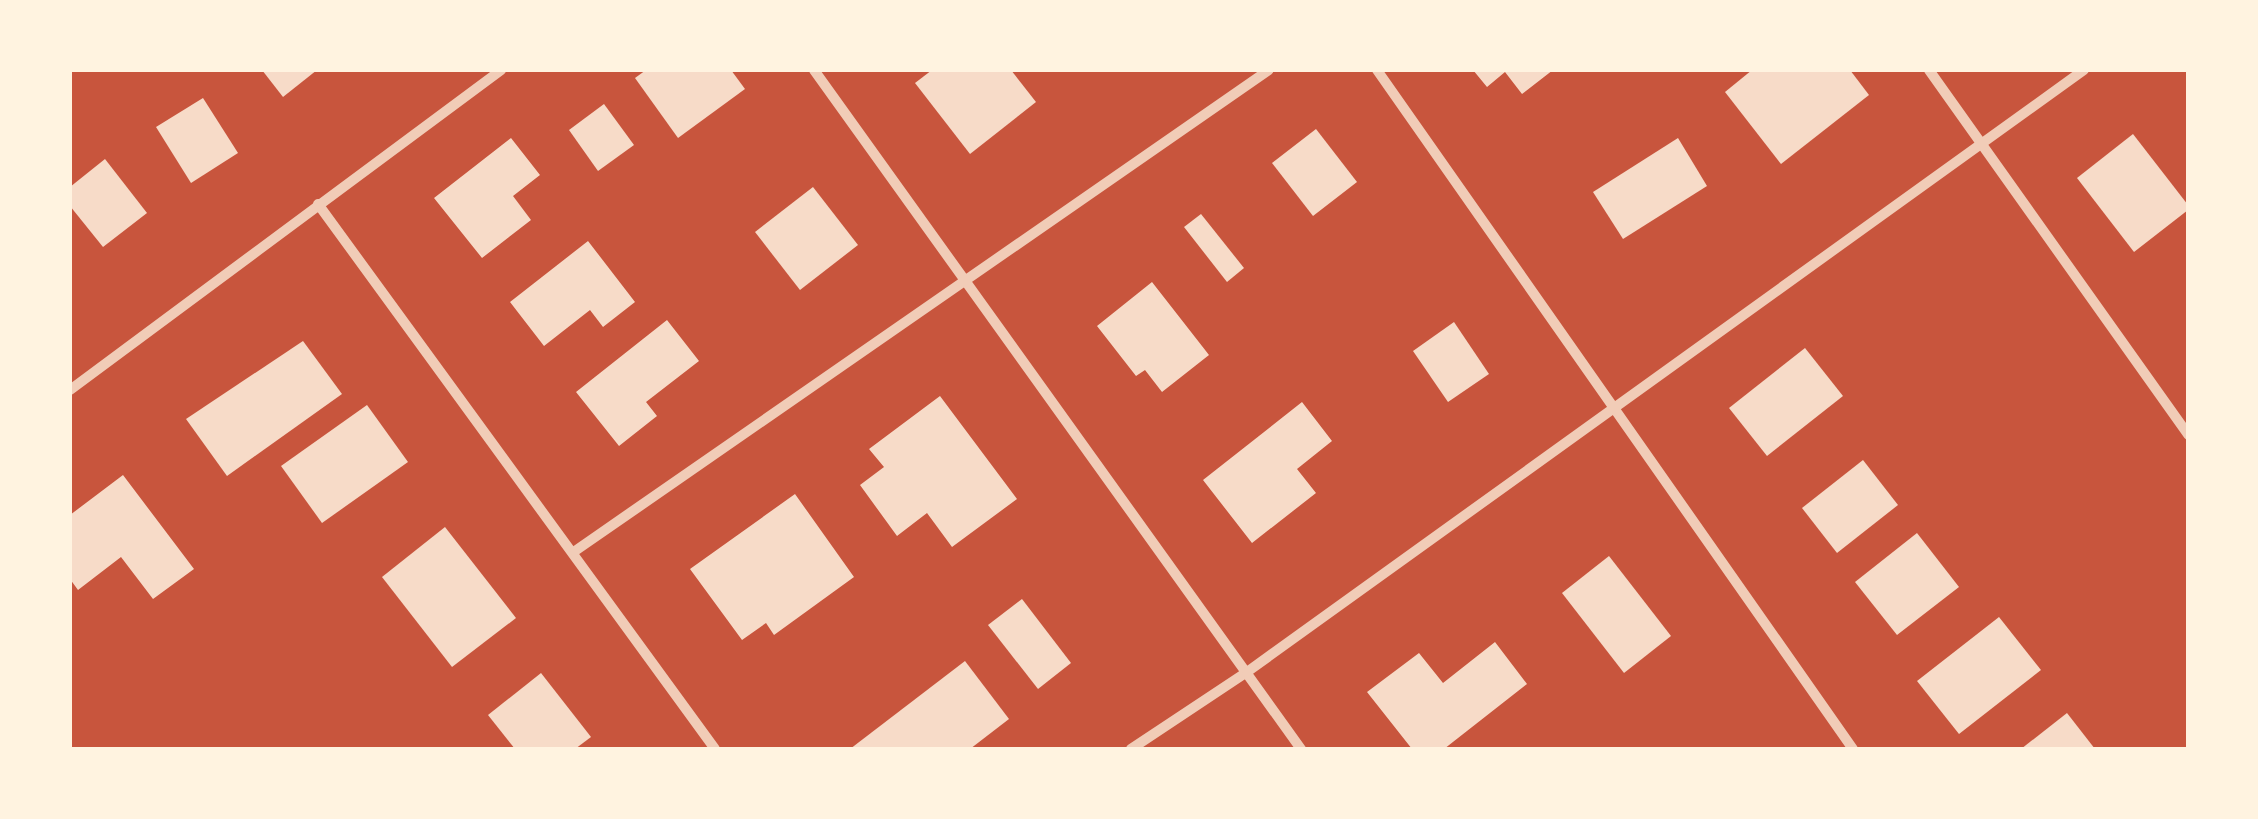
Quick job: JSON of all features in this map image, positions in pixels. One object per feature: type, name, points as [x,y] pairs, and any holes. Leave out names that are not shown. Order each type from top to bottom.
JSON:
[{"type":"street","points":[[70,390],[501,70]]},
{"type":"street","points":[[814,70],[1301,749]]},
{"type":"street","points":[[575,550],[1269,70]]},
{"type":"street","points":[[1376,70],[1853,749]]},
{"type":"street","points":[[1930,70],[2188,435]]},
{"type":"street","points":[[1131,749],[1248,672],[2084,70]]},
{"type":"street","points":[[318,204],[575,550],[716,749]]},
{"type":"building","points":[[262,70],[317,70],[283,97]]},
{"type":"building","points":[[646,70],[731,70],[745,89],[678,138],[635,78]]},
{"type":"building","points":[[932,70],[1011,70],[1036,102],[970,154],[915,83]]},
{"type":"building","points":[[1473,70],[1553,70],[1522,94],[1505,72],[1487,87]]},
{"type":"building","points":[[1752,70],[1850,70],[1869,95],[1781,164],[1725,92]]},
{"type":"building","points":[[203,98],[238,153],[191,183],[156,127]]},
{"type":"building","points":[[604,104],[634,145],[598,171],[569,130]]},
{"type":"building","points":[[1316,129],[1357,182],[1313,216],[1272,163]]},
{"type":"building","points":[[2133,134],[2188,205],[2188,210],[2134,252],[2077,178]]},
{"type":"building","points":[[511,138],[540,175],[513,196],[531,220],[482,258],[434,198]]},
{"type":"building","points":[[1678,138],[1707,186],[1623,239],[1593,192]]},
{"type":"building","points":[[105,159],[147,213],[103,247],[70,206],[70,187]]},
{"type":"building","points":[[813,187],[858,245],[800,290],[755,232]]},
{"type":"building","points":[[1201,214],[1244,268],[1227,282],[1184,227]]},
{"type":"building","points":[[588,241],[635,302],[603,327],[590,310],[544,346],[510,302]]},
{"type":"building","points":[[1152,282],[1209,355],[1162,392],[1145,370],[1136,376],[1097,326]]},
{"type":"building","points":[[667,320],[699,361],[646,402],[657,416],[619,446],[576,392]]},
{"type":"building","points":[[1454,322],[1489,374],[1448,402],[1413,351]]},
{"type":"building","points":[[303,341],[342,394],[227,476],[186,419]]},
{"type":"building","points":[[1805,348],[1843,396],[1767,456],[1729,408]]},
{"type":"building","points":[[940,396],[1017,499],[952,547],[927,513],[897,536],[860,485],[884,467],[869,449]]},
{"type":"building","points":[[1302,402],[1332,441],[1297,469],[1316,493],[1252,543],[1203,480]]},
{"type":"building","points":[[367,405],[408,462],[322,523],[281,466]]},
{"type":"building","points":[[1863,460],[1898,505],[1837,553],[1802,508]]},
{"type":"building","points":[[123,475],[194,569],[153,599],[121,557],[78,590],[70,579],[70,515]]},
{"type":"building","points":[[795,494],[854,577],[774,635],[766,623],[742,640],[690,569]]},
{"type":"building","points":[[445,527],[516,618],[452,667],[382,577]]},
{"type":"building","points":[[1917,533],[1959,587],[1897,635],[1855,582]]},
{"type":"building","points":[[1609,556],[1671,636],[1624,673],[1562,593]]},
{"type":"building","points":[[1022,599],[1071,663],[1038,689],[988,625]]},
{"type":"building","points":[[1999,617],[2041,670],[1959,734],[1917,681]]},
{"type":"building","points":[[1495,642],[1527,684],[1444,749],[1412,749],[1367,692],[1419,653],[1443,683]]},
{"type":"building","points":[[965,661],[1009,719],[970,749],[850,749]]},
{"type":"building","points":[[541,673],[591,737],[575,749],[515,749],[488,715]]},
{"type":"building","points":[[2067,713],[2095,749],[2021,749]]}]
